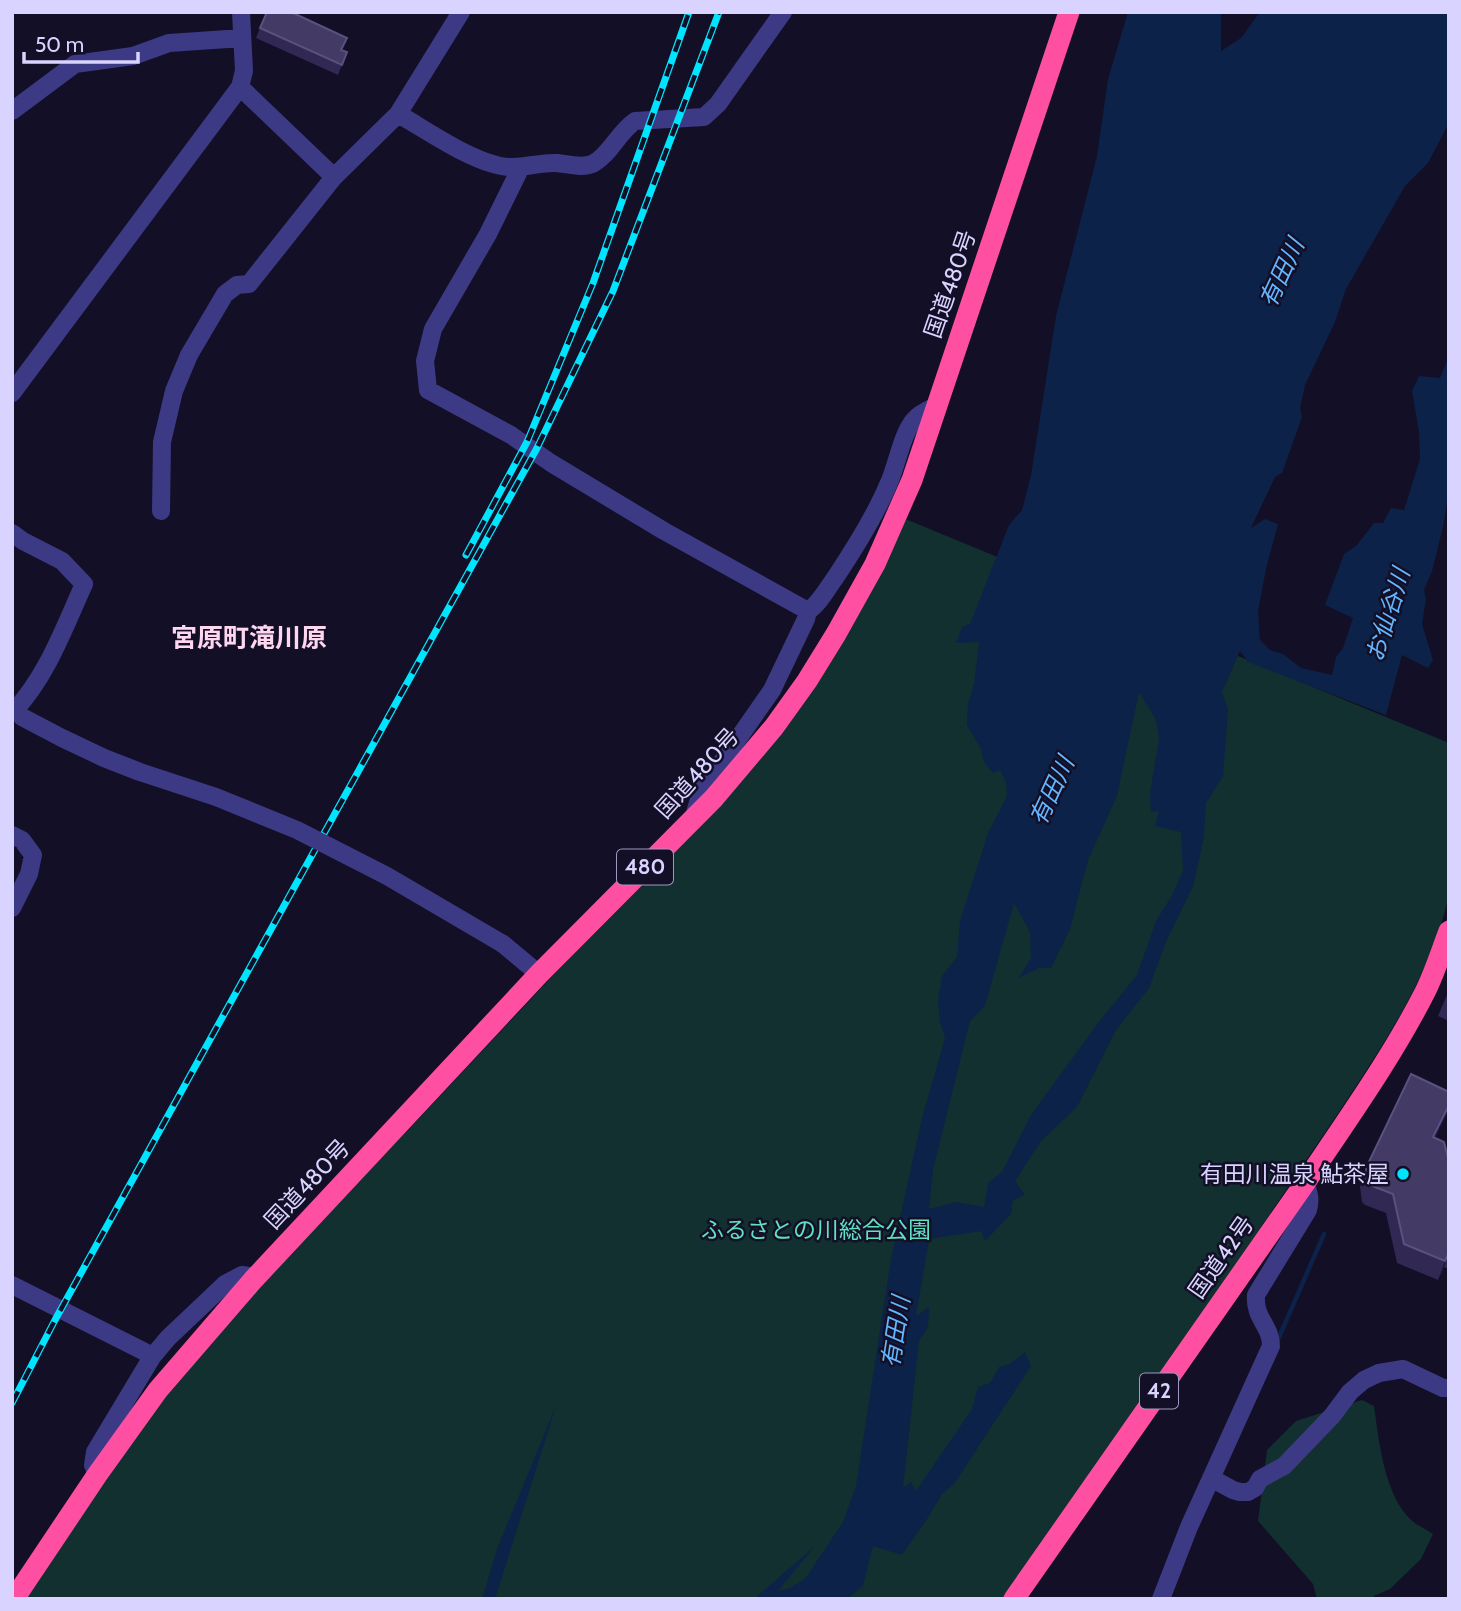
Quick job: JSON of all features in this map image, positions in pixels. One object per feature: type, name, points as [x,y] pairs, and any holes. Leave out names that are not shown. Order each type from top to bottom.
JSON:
[{"type":"highway","name":"国道480号","points":[[14,1599],[158,1390],[253,1280],[539,974],[714,799],[774,727],[807,681],[869,576],[912,480],[1069,12]]},
{"type":"highway","name":"国道42号","points":[[1014,1599],[1304,1184],[1394,1046],[1430,981],[1449,931]]},
{"type":"street","points":[[12,393],[240,88],[244,71],[241,12]]},
{"type":"street","points":[[161,511],[162,442],[174,391],[189,355],[225,294],[237,285],[249,284],[334,177],[398,114],[461,12]]},
{"type":"street","points":[[398,114],[468,153],[506,167],[554,162],[587,166],[601,158],[626,127],[635,121],[704,117],[718,104],[783,12]]},
{"type":"street","points":[[12,111],[75,64],[133,55],[169,43],[242,38]]},
{"type":"street","points":[[240,88],[334,177]]},
{"type":"street","points":[[521,167],[488,234],[433,329],[425,361],[428,390],[511,435],[551,463],[664,531],[808,611]]},
{"type":"street","points":[[693,820],[701,792],[772,690],[808,611],[831,584],[874,514],[913,421],[936,406]]},
{"type":"street","points":[[12,533],[62,561],[84,584],[43,673],[16,713],[104,758],[216,797],[297,830],[387,876],[503,944],[539,974]]},
{"type":"street","points":[[12,835],[22,840],[33,855],[29,874],[12,908]]},
{"type":"street","points":[[1161,1599],[1211,1478],[1271,1346],[1268,1331],[1259,1318],[1256,1295],[1308,1210],[1310,1194],[1304,1184]]},
{"type":"street","points":[[97,1475],[93,1465],[95,1452],[152,1357],[168,1338],[225,1284],[242,1275],[253,1280]]},
{"type":"street","points":[[12,1285],[152,1357]]},
{"type":"street","points":[[1211,1478],[1240,1492],[1255,1488],[1260,1479],[1284,1466],[1332,1416],[1350,1392],[1364,1380],[1379,1374],[1403,1369],[1443,1388],[1449,1388]]},
{"type":"green space","name":"ふるさとの川総合公園","points":[[903,518],[1449,743],[1449,895],[1434,945],[1413,992],[1335,1118],[1004,1599],[23,1599],[70,1528],[180,1376],[307,1234],[707,815]]},
{"type":"green space","points":[[1362,1400],[1374,1406],[1384,1466],[1394,1495],[1410,1519],[1433,1534],[1421,1559],[1390,1589],[1373,1599],[1317,1599],[1313,1584],[1258,1521],[1267,1450],[1296,1421]]},
{"type":"water","points":[[1128,12],[1221,12],[1221,51],[1241,38],[1260,12],[1449,12],[1449,123],[1428,163],[1405,186],[1346,289],[1335,322],[1305,385],[1300,408],[1302,417],[1282,473],[1275,477],[1251,528],[1265,519],[1278,524],[1258,612],[1260,640],[1270,650],[1283,654],[1301,668],[1332,675],[1336,657],[1343,648],[1353,618],[1325,605],[1344,554],[1356,546],[1374,523],[1383,523],[1391,508],[1404,510],[1420,459],[1419,432],[1412,391],[1419,376],[1440,378],[1449,356],[1449,492],[1432,571],[1424,590],[1426,599],[1422,624],[1433,660],[1428,668],[1402,655],[1386,715],[1248,662],[1240,651],[1222,692],[1228,710],[1223,776],[1206,803],[1204,837],[1193,886],[1166,942],[1149,988],[1116,1030],[1077,1107],[1041,1141],[1015,1181],[1025,1195],[1013,1200],[1011,1214],[985,1241],[981,1231],[929,1239],[916,1316],[929,1307],[928,1327],[919,1341],[903,1488],[911,1482],[916,1491],[972,1409],[978,1387],[990,1383],[999,1367],[1010,1364],[1025,1352],[1031,1366],[954,1484],[942,1494],[902,1555],[873,1546],[863,1586],[847,1599],[754,1599],[814,1547],[778,1591],[788,1589],[805,1579],[843,1522],[856,1486],[891,1259],[922,1118],[945,1038],[938,1001],[942,976],[957,957],[960,921],[988,833],[1007,796],[1006,782],[1000,770],[993,773],[984,762],[981,749],[967,725],[979,642],[956,643],[962,627],[970,624],[1009,525],[1022,510],[1031,475],[1056,316],[1097,156],[1108,79]],"holes":[[[1139,692],[1156,720],[1159,739],[1150,793],[1151,812],[1159,811],[1155,826],[1181,832],[1183,871],[1156,921],[1137,975],[1098,1023],[1031,1115],[1002,1172],[988,1183],[984,1207],[956,1202],[929,1209],[933,1170],[970,1021],[985,1006],[1014,903],[1030,932],[1031,958],[1019,978],[1039,968],[1051,968],[1070,929],[1088,860],[1117,796]]]},
{"type":"water","points":[[556,1406],[495,1599],[482,1599],[497,1549]]},
{"type":"building","points":[[267,12],[291,12],[347,38],[341,50],[347,52],[342,65],[260,28]]},
{"type":"building","name":"有田川温泉 鮎茶屋","points":[[1411,1074],[1449,1092],[1449,1105],[1433,1137],[1444,1142],[1449,1162],[1449,1252],[1445,1261],[1404,1244],[1393,1194],[1372,1186],[1366,1168]]},
{"type":"waterway","points":[[1277,1342],[1324,1234]]},
{"type":"railway","points":[[466,555],[527,442],[593,283],[689,12]]},
{"type":"railway","points":[[12,1403],[55,1320],[537,448],[613,291],[719,12]]},
{"type":"place","name":"有田川温泉 鮎茶屋","points":[[1403,1174]]},
{"type":"district","name":"宮原町滝川原","points":[[249,638]]},
{"type":"water label","name":"有田川","points":[[1282,273]]},
{"type":"water label","name":"お仙谷川","points":[[1388,615]]},
{"type":"water label","name":"有田川","points":[[1052,791]]},
{"type":"water label","name":"有田川","points":[[896,1332]]}]
